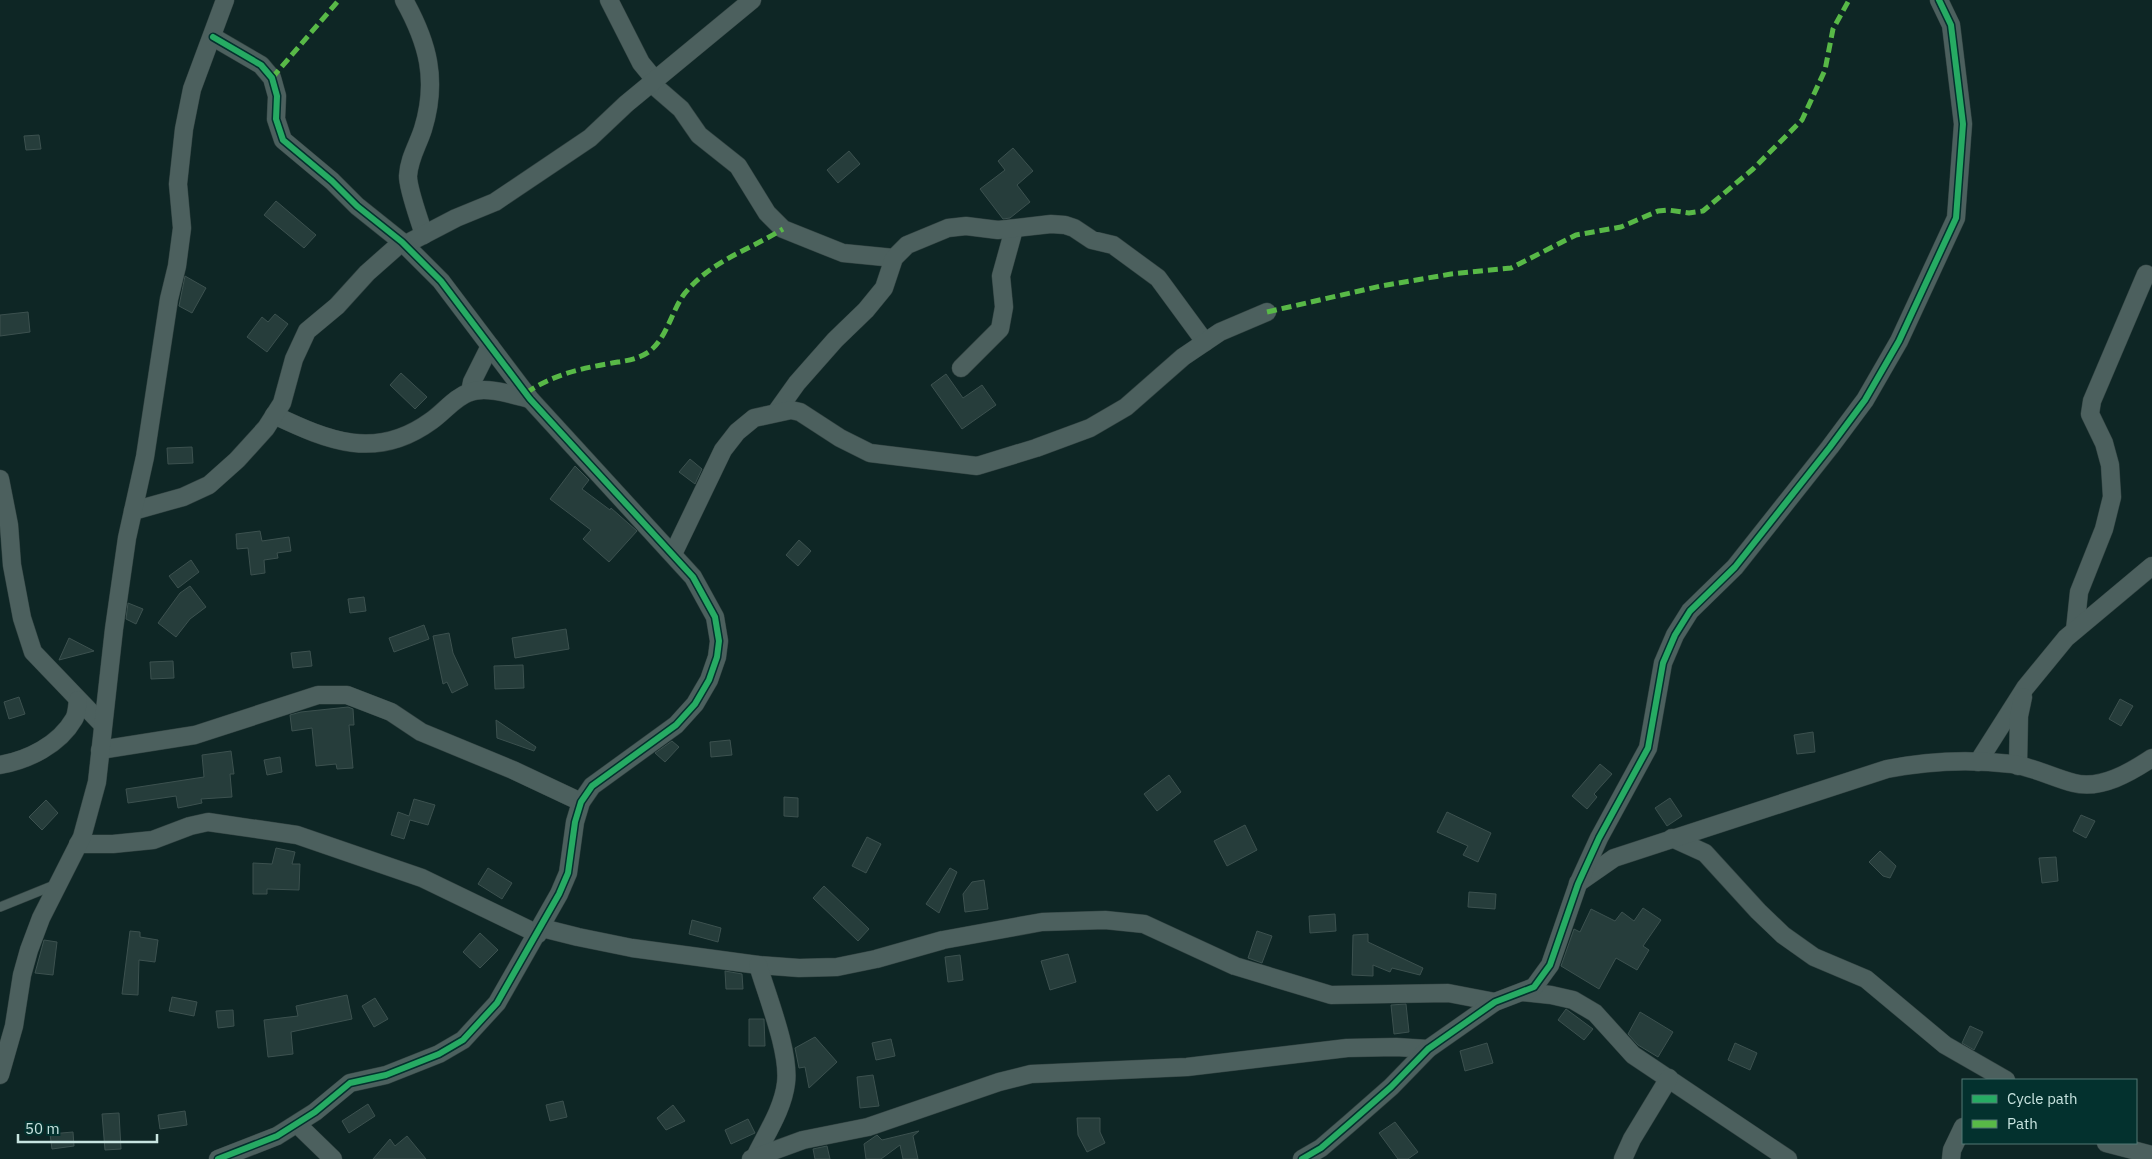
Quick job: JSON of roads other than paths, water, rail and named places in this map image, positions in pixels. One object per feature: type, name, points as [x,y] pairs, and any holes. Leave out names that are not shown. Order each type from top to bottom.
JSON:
[{"type":"street","points":[[0,1075],[14,1026],[22,975],[29,950],[40,918],[60,883],[90,812],[100,750],[114,629],[133,511],[145,457],[169,299],[178,266],[182,228],[178,184],[184,129],[192,89],[213,37],[225,0]]},
{"type":"street","points":[[404,0],[420,28],[431,78],[429,106],[422,130],[410,159],[408,179],[424,236]]},
{"type":"street","points":[[610,0],[641,63],[653,82],[681,109],[699,135],[738,166],[768,213],[783,229],[843,253],[894,258]]},
{"type":"street","points":[[133,511],[183,497],[209,485],[237,460],[266,428],[282,403],[294,359],[307,331],[337,306],[367,273],[404,243],[424,236],[456,218],[495,202],[519,187],[556,159],[590,138],[653,82],[752,0]]},
{"type":"street","points":[[1302,1159],[1321,1148],[1350,1123],[1428,1049],[1495,1002],[1534,987],[1550,966],[1578,884],[1599,838],[1648,748],[1663,663],[1675,635],[1690,611],[1735,567],[1750,549],[1866,400],[1899,342],[1956,218],[1963,124],[1951,25],[1939,0]]},
{"type":"street","points":[[213,37],[262,65],[272,78],[277,96],[276,118],[283,140],[332,181],[357,206],[404,243],[441,281],[530,398],[673,554],[692,577],[715,617],[719,641],[717,657],[709,680],[695,704],[676,725],[592,786],[581,802],[575,822],[568,873],[540,931],[497,1003],[463,1040],[439,1054],[386,1075],[350,1083],[315,1112],[277,1136],[218,1159]]},
{"type":"street","points":[[777,411],[797,383],[835,340],[866,310],[884,288],[894,258],[907,245],[948,228],[966,226],[998,230],[1051,224],[1074,228],[1092,240],[1113,245],[1158,278],[1205,342]]},
{"type":"street","points":[[961,368],[1000,329],[1004,307],[1001,276],[1014,229]]},
{"type":"street","points":[[2075,630],[2079,592],[2104,529],[2112,497],[2110,465],[2104,443],[2090,414],[2092,401],[2146,274]]},
{"type":"street","points":[[673,554],[723,450],[737,432],[754,418],[777,411],[791,410],[800,412],[840,438],[870,453],[977,466],[1036,448],[1090,428],[1126,407],[1183,357],[1220,332],[1267,312]]},
{"type":"street","points":[[470,392],[472,382],[490,346]]},
{"type":"street","points":[[274,415],[337,442],[378,444],[406,437],[470,392],[484,390],[530,398]]},
{"type":"street","points":[[0,479],[9,525],[12,565],[22,618],[33,652],[102,724]]},
{"type":"street","points":[[1978,762],[2024,689],[2075,630],[2152,566]]},
{"type":"street","points":[[2018,766],[2019,716],[2024,689]]},
{"type":"street","points":[[100,750],[195,735],[318,695],[347,695],[391,712],[421,732],[513,770],[581,802]]},
{"type":"street","points":[[0,765],[40,752],[57,740],[75,718],[78,700]]},
{"type":"street","points":[[1578,884],[1614,858],[1672,838],[1772,809],[1887,770],[1917,763],[1978,762],[2018,766],[2089,786],[2134,770],[2152,758]]},
{"type":"street","points":[[78,844],[113,844],[153,840],[190,826],[208,822],[297,835],[422,878],[540,931],[632,948],[758,965],[799,968],[836,967],[876,959],[944,940],[1042,922],[1105,920],[1144,924],[1235,966],[1331,995],[1448,993],[1495,1002]]},
{"type":"street","points":[[1672,838],[1705,853],[1758,911],[1783,935],[1814,957],[1866,978],[1945,1045],[1984,1074],[2002,1079]]},
{"type":"street","points":[[753,1158],[779,1109],[786,1083],[784,1057],[758,965]]},
{"type":"street","points":[[1522,992],[1551,994],[1573,1000],[1595,1013],[1633,1055],[1788,1159]]},
{"type":"street","points":[[753,1158],[803,1140],[868,1127],[998,1082],[1031,1074],[1187,1067],[1348,1048],[1396,1047],[1428,1049]]},
{"type":"street","points":[[1623,1159],[1632,1139],[1669,1078]]},
{"type":"street","points":[[297,1124],[333,1159]]},
{"type":"street","points":[[1951,1159],[1952,1150],[1962,1129]]},
{"type":"street","points":[[2110,1144],[2152,1155]]},
{"type":"lane","points":[[0,907],[60,883]]}]
